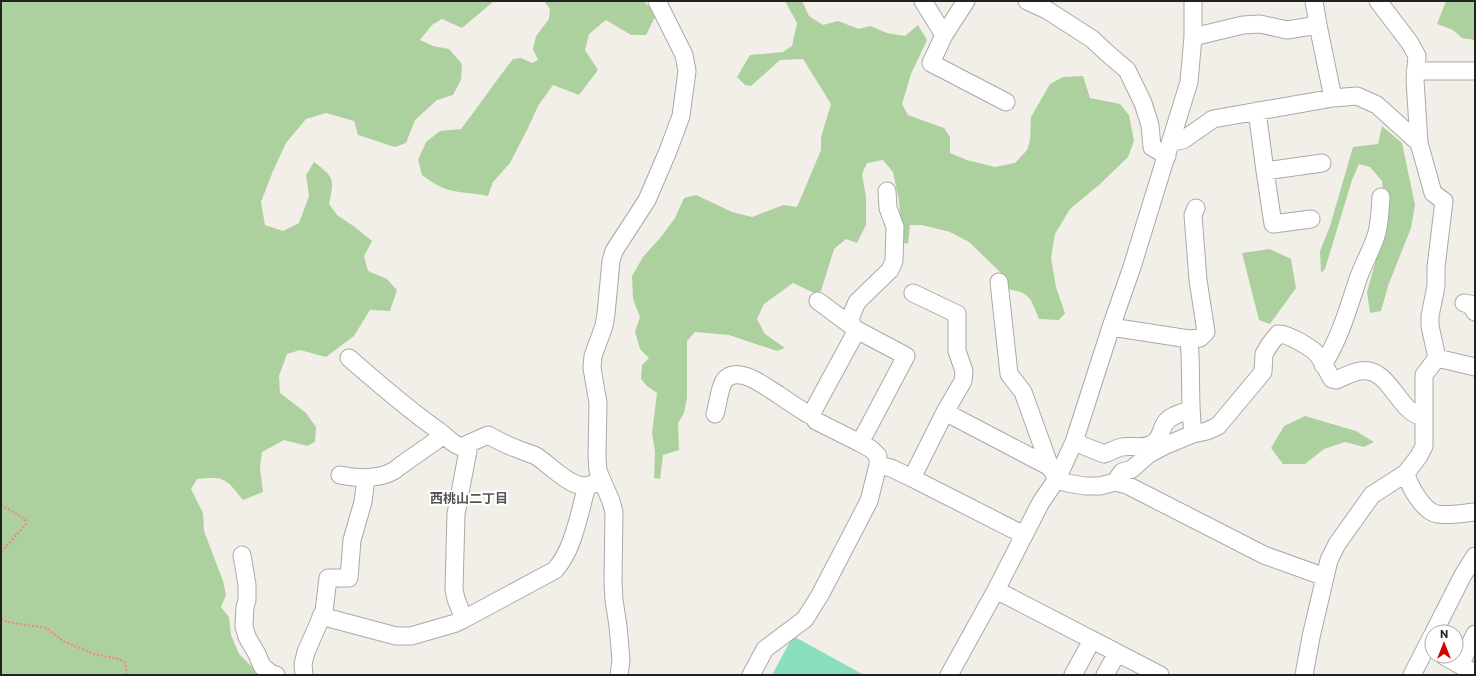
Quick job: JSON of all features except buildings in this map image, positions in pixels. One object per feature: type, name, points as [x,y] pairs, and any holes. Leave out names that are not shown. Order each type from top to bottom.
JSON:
[{"type":"street","points":[[320,616],[396,636],[411,636],[456,623],[464,619],[555,570],[568,552],[598,471],[598,403],[592,368],[593,356],[604,326],[611,261],[614,251],[647,200],[681,116],[687,71],[684,55],[657,1]]},
{"type":"street","points":[[923,1],[944,35]]},
{"type":"street","points":[[966,1],[944,35],[931,63],[1006,102]]},
{"type":"street","points":[[1027,1],[1045,6],[1092,39],[1127,70],[1143,103],[1150,125],[1152,146],[1169,149],[1213,119],[1333,98],[1358,96],[1377,104],[1402,129],[1419,143]]},
{"type":"street","points":[[948,675],[996,590],[1041,502],[1053,473],[1074,442],[1132,267],[1189,82],[1193,37],[1193,1]]},
{"type":"street","points":[[1314,1],[1333,98]]},
{"type":"street","points":[[1304,675],[1311,637],[1329,560],[1337,544],[1372,495],[1406,473],[1419,456],[1424,446],[1424,375],[1437,358],[1430,326],[1430,316],[1436,286],[1437,259],[1444,201],[1433,193],[1419,143],[1415,71],[1417,61],[1416,56],[1410,43],[1378,1]]},
{"type":"street","points":[[1193,37],[1244,24],[1260,24],[1286,30],[1318,25]]},
{"type":"street","points":[[1415,71],[1475,72]]},
{"type":"street","points":[[1257,111],[1273,224],[1311,219]]},
{"type":"street","points":[[1265,171],[1322,163]]},
{"type":"street","points":[[813,416],[813,411],[854,328],[851,316],[857,302],[890,270],[894,262],[895,227],[888,208],[888,191]]},
{"type":"street","points":[[1323,365],[1330,354],[1342,328],[1358,279],[1376,235],[1379,222],[1381,197]]},
{"type":"street","points":[[1111,327],[1189,339],[1200,338],[1206,332],[1198,280],[1193,215],[1196,208]]},
{"type":"street","points":[[998,282],[1009,374],[1023,392],[1053,473]]},
{"type":"street","points":[[912,478],[945,412],[963,381],[964,372],[957,350],[957,314],[913,293]]},
{"type":"street","points":[[818,302],[854,328],[906,356],[860,443]]},
{"type":"street","points":[[1114,482],[1122,472],[1132,469],[1149,454],[1193,434],[1207,431],[1218,426],[1228,416],[1263,372],[1264,354],[1278,334],[1281,333],[1317,353],[1332,379],[1336,380],[1358,371],[1367,370],[1373,372],[1382,378],[1411,410],[1418,416],[1423,417]]},
{"type":"street","points":[[1189,339],[1190,410],[1193,434]]},
{"type":"street","points":[[349,358],[416,415],[456,441],[462,486],[456,514],[454,589],[456,599],[464,619]]},
{"type":"street","points":[[1437,358],[1475,367]]},
{"type":"street","points":[[715,414],[725,380],[734,376],[739,376],[760,382],[813,416],[816,421],[871,449],[878,456],[878,465],[869,501],[820,595],[805,619],[765,649],[751,675]]},
{"type":"street","points":[[1074,442],[1104,454],[1120,447],[1147,446],[1156,442],[1162,433],[1164,424],[1174,415],[1190,410]]},
{"type":"street","points":[[945,412],[1053,473],[1067,483],[1085,486],[1100,486],[1114,482],[1128,485],[1264,555],[1325,577]]},
{"type":"street","points":[[340,475],[354,478],[366,478],[394,472],[400,466],[456,441],[488,435],[510,446],[536,456],[560,476],[579,485],[594,482]]},
{"type":"street","points":[[878,465],[891,468],[912,478],[1024,535]]},
{"type":"street","points":[[1406,473],[1407,479],[1418,499],[1437,514],[1475,512]]},
{"type":"street","points":[[304,675],[303,664],[320,616],[324,611],[328,578],[349,578],[352,540],[363,502],[366,478]]},
{"type":"street","points":[[594,482],[614,512],[613,582],[621,660],[619,675]]},
{"type":"street","points":[[242,554],[247,586],[244,626],[247,637],[262,666],[270,673],[276,675]]},
{"type":"street","points":[[1439,624],[1463,575],[1475,556]]},
{"type":"street","points":[[996,590],[1160,675]]},
{"type":"street","points":[[1464,656],[1475,634]]},
{"type":"street","points":[[1073,675],[1092,640]]},
{"type":"street","points":[[1105,675],[1117,653]]},
{"type":"street","points":[[1412,675],[1424,654]]},
{"type":"street","points":[[1460,664],[1475,673]]},
{"type":"path","points":[[1,505],[25,519],[26,524],[1,552]]},
{"type":"path","points":[[1,619],[8,622],[46,628],[63,641],[94,654],[119,659],[125,663],[127,675]]},
{"type":"green space","points":[[1,1],[494,1],[462,28],[442,19],[432,25],[420,40],[433,46],[449,49],[462,64],[461,80],[453,95],[437,100],[415,120],[406,143],[395,147],[358,135],[354,121],[326,113],[306,119],[286,143],[261,202],[265,225],[283,231],[299,223],[309,196],[306,175],[314,162],[326,172],[331,180],[332,189],[329,204],[337,215],[372,241],[364,256],[368,271],[387,279],[397,290],[390,311],[370,310],[354,336],[326,357],[300,350],[287,354],[279,376],[280,393],[306,413],[316,427],[315,442],[307,446],[284,440],[262,452],[260,467],[263,492],[243,500],[224,480],[213,478],[197,479],[191,489],[203,513],[204,531],[223,581],[226,595],[221,607],[229,617],[231,635],[239,654],[260,675],[1,675]]},
{"type":"green space","points":[[544,1],[644,1],[656,15],[646,35],[631,35],[606,20],[589,34],[585,50],[598,70],[579,95],[553,85],[538,106],[510,163],[493,182],[488,196],[452,191],[436,184],[422,175],[418,160],[426,142],[440,131],[461,129],[513,59],[521,58],[532,63],[538,60],[533,49],[536,36],[549,19],[550,9]]},
{"type":"green space","points":[[785,1],[802,1],[809,16],[823,25],[838,21],[859,29],[870,26],[887,33],[905,36],[918,25],[927,40],[911,74],[902,104],[908,115],[944,128],[950,137],[950,153],[967,160],[995,167],[1015,163],[1027,150],[1030,140],[1031,117],[1050,84],[1063,77],[1083,76],[1090,98],[1120,104],[1129,115],[1134,141],[1128,157],[1099,185],[1070,209],[1055,234],[1051,258],[1056,287],[1065,313],[1059,320],[1039,319],[1029,298],[1021,292],[1007,289],[1002,274],[969,242],[950,232],[922,225],[910,225],[908,244],[902,242],[899,201],[893,172],[883,160],[867,163],[862,174],[866,197],[866,225],[857,243],[846,239],[834,249],[821,291],[814,293],[793,283],[764,304],[757,319],[765,334],[785,348],[777,351],[729,335],[695,332],[687,341],[687,398],[684,413],[678,423],[679,450],[663,455],[660,479],[654,478],[655,452],[652,433],[657,393],[647,386],[641,379],[642,365],[649,358],[640,349],[635,332],[640,317],[633,299],[632,276],[643,257],[661,237],[675,218],[684,198],[696,195],[732,212],[752,217],[783,205],[797,207],[821,150],[821,137],[831,104],[803,59],[780,60],[751,86],[745,85],[737,77],[750,55],[783,52],[792,46],[797,23]]},
{"type":"green space","points":[[1446,1],[1475,1],[1475,40],[1462,38],[1453,30],[1437,24]]},
{"type":"green space","points":[[1382,126],[1402,143],[1415,205],[1411,228],[1388,286],[1381,311],[1370,313],[1367,292],[1387,221],[1382,181],[1370,167],[1359,164],[1352,180],[1325,269],[1321,273],[1320,251],[1330,226],[1353,147],[1378,144]]},
{"type":"green space","points":[[1270,249],[1291,259],[1296,288],[1270,324],[1259,320],[1242,253]]},
{"type":"green space","points":[[1305,416],[1356,431],[1374,442],[1364,447],[1345,442],[1324,449],[1305,464],[1283,464],[1271,448],[1284,426]]},
{"type":"green space","points":[[793,636],[864,675],[772,675]]},
{"type":"district","name":"西桃山二丁目","points":[[469,498]]}]
